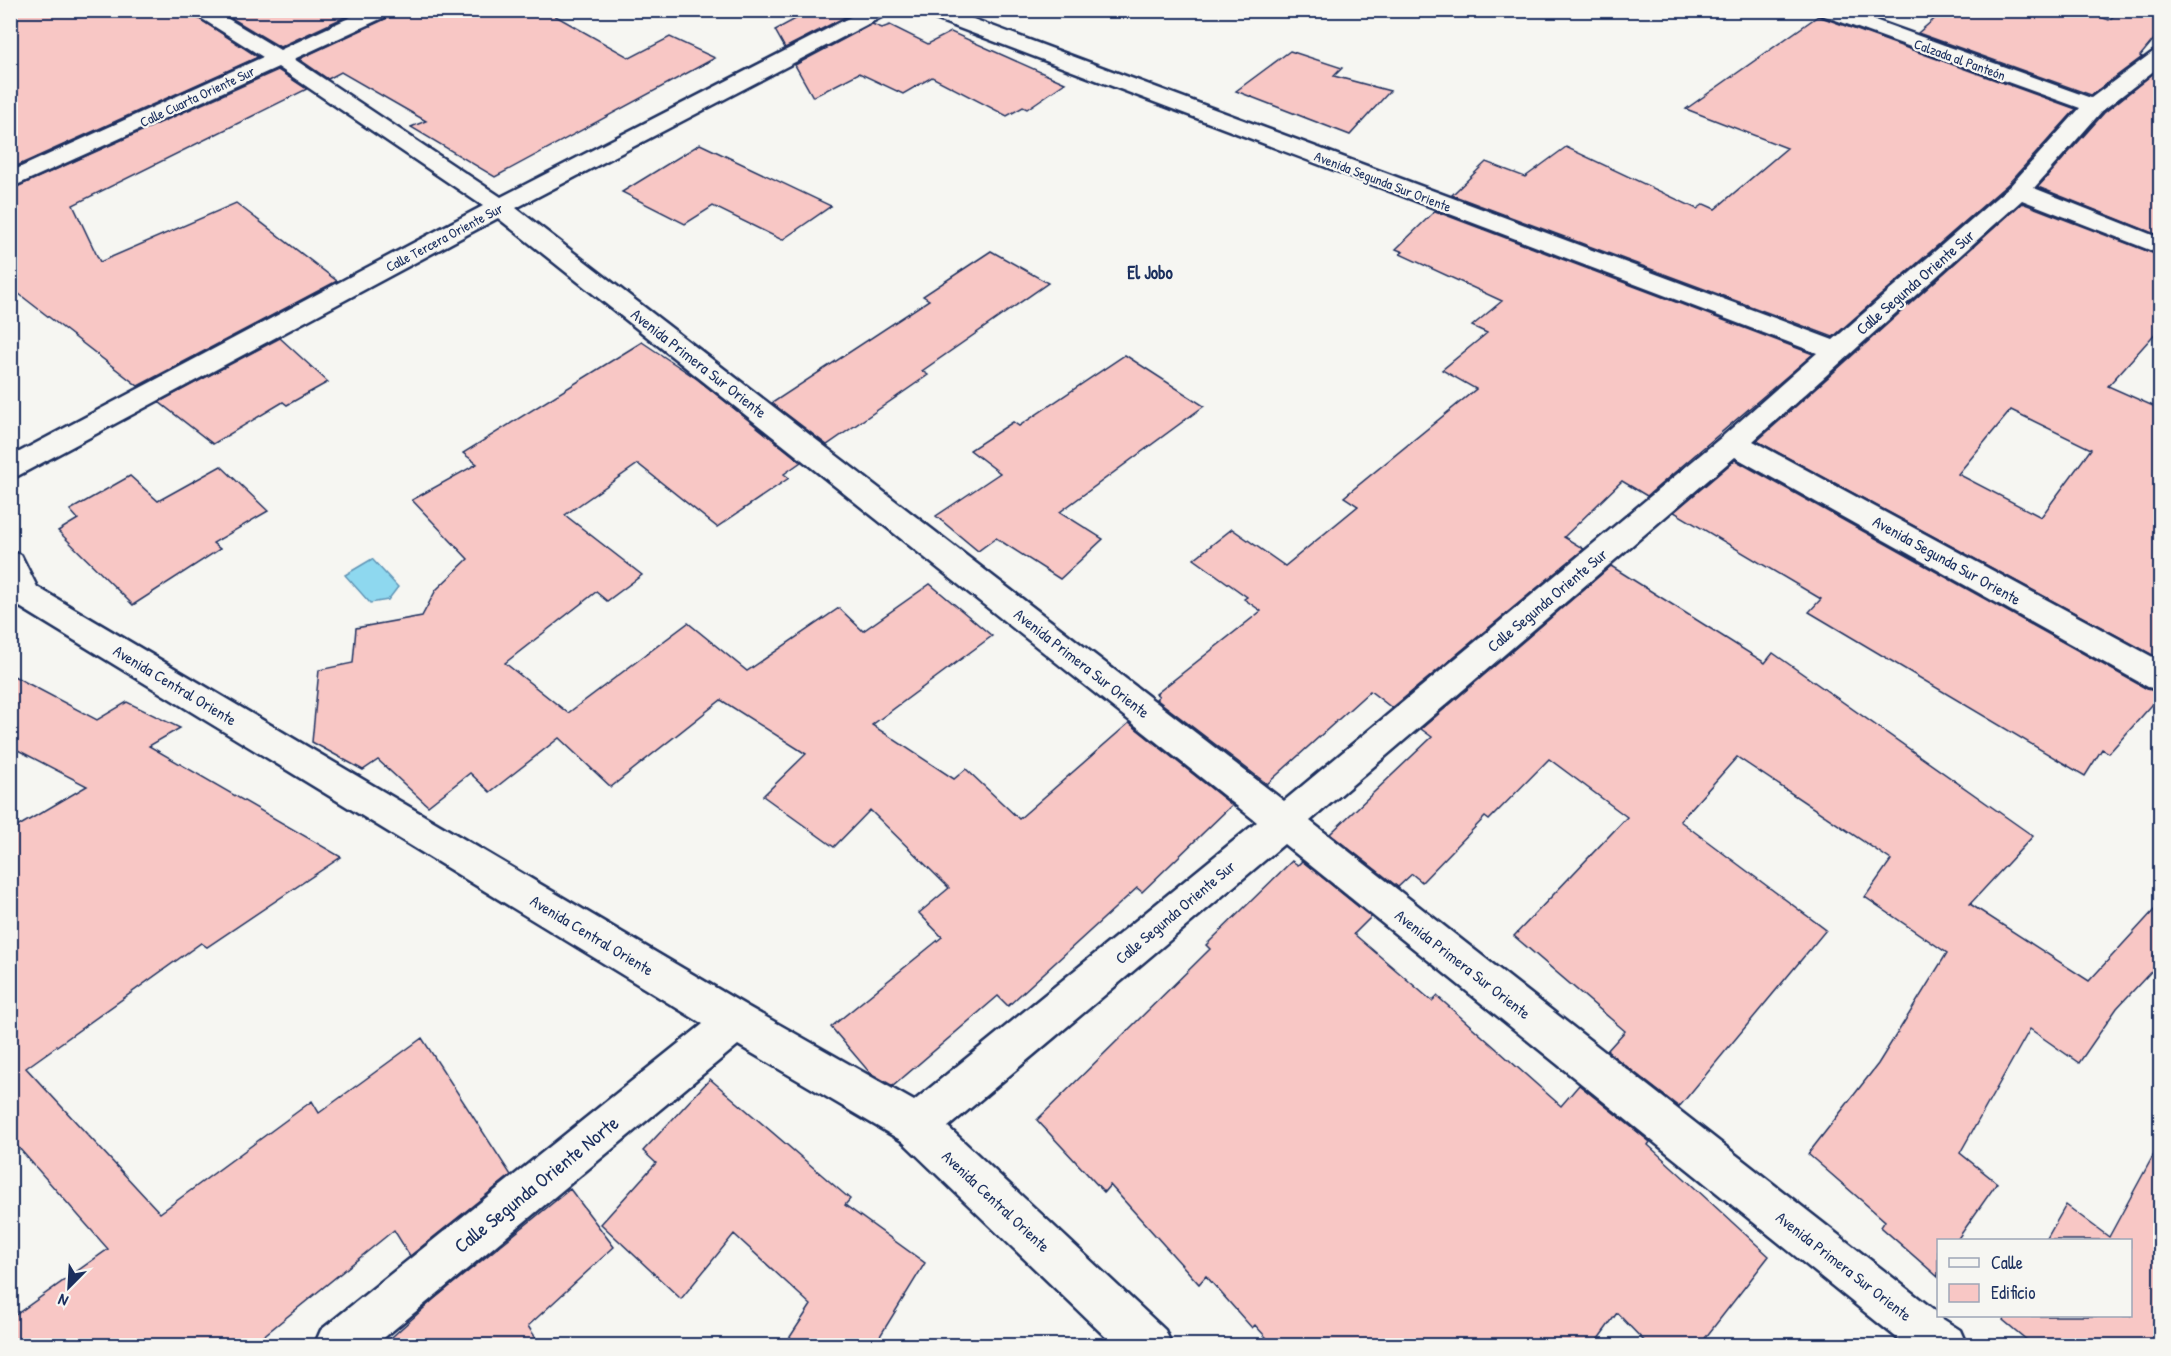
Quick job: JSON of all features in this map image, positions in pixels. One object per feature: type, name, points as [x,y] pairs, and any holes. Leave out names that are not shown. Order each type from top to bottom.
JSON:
[{"type":"street","name":"Avenida Primera Sur Oriente","points":[[198,10],[279,58],[500,207],[1284,822],[1944,1346]]},
{"type":"street","name":"Calle Cuarta Oriente Sur","points":[[10,181],[384,10]]},
{"type":"street","name":"Calle Tercera Oriente Sur","points":[[10,470],[500,207],[880,10]]},
{"type":"street","name":"Avenida Segunda Sur Oriente","points":[[929,10],[1836,351]]},
{"type":"street","name":"Calzada al Panteón","points":[[1826,10],[2094,106]]},
{"type":"street","name":"Calle Segunda Oriente Sur","points":[[917,1126],[1284,822],[1734,442],[2019,190],[2055,153],[2094,106],[2160,57]]},
{"type":"street","points":[[2019,190],[2160,247]]},
{"type":"street","name":"Avenida Segunda Sur Oriente","points":[[1734,442],[2160,677]]},
{"type":"street","name":"Avenida Central Oriente","points":[[10,563],[26,595],[735,1022],[917,1126],[1149,1346]]},
{"type":"street","name":"Calle Segunda Oriente Norte","points":[[337,1346],[735,1022]]},
{"type":"water","points":[[372,559],[398,587],[388,600],[370,603],[345,575]]},
{"type":"building","points":[[26,10],[186,10],[258,57],[10,169],[10,17]]},
{"type":"building","points":[[218,10],[360,10],[280,47]]},
{"type":"building","points":[[396,10],[545,10],[630,58],[670,37],[715,58],[495,177],[411,127],[426,121],[341,72],[328,79],[299,59],[392,16]]},
{"type":"building","points":[[812,10],[838,10],[849,15],[785,48],[775,30]]},
{"type":"building","points":[[1945,10],[2079,10],[2109,20],[2121,10],[2160,10],[2160,32],[2140,56],[2142,57],[2091,95],[1918,33]]},
{"type":"building","points":[[1818,16],[2076,109],[2009,183],[1833,337],[1452,195],[1486,162],[1525,177],[1566,147],[1697,209],[1704,204],[1715,209],[1787,148],[1686,109]]},
{"type":"building","points":[[872,24],[882,28],[890,25],[928,44],[951,32],[1065,83],[1027,109],[1023,107],[1007,116],[932,77],[903,94],[859,73],[813,97],[795,65]]},
{"type":"building","points":[[1290,51],[1342,68],[1334,76],[1390,91],[1350,135],[1236,91]]},
{"type":"building","points":[[2160,68],[2160,236],[2038,187],[2104,113]]},
{"type":"building","points":[[278,70],[307,89],[73,205],[100,262],[236,203],[337,281],[138,386],[10,287],[10,190]]},
{"type":"building","points":[[700,144],[831,206],[782,240],[713,206],[685,224],[622,192]]},
{"type":"building","points":[[2022,203],[2160,256],[2160,328],[2108,386],[2160,409],[2160,659],[1757,441]],"holes":[[[2011,410],[2091,449],[2041,517],[1958,474]]]},
{"type":"building","points":[[1435,211],[1813,354],[1647,496],[1622,481],[1564,537],[1584,549],[1392,708],[1370,691],[1267,784],[1156,699],[1159,696],[1156,694],[1261,611],[1244,599],[1247,597],[1194,559],[1232,529],[1285,566],[1358,506],[1344,497],[1476,389],[1442,370],[1487,333],[1472,326],[1502,301],[1400,254],[1403,252],[1396,249]]},
{"type":"building","points":[[991,251],[1048,283],[922,371],[928,375],[827,445],[772,403],[929,300],[923,296]]},
{"type":"building","points":[[280,338],[328,382],[287,405],[283,402],[213,444],[159,402]]},
{"type":"building","points":[[642,342],[697,379],[801,462],[784,474],[789,478],[717,527],[638,464],[565,515],[642,575],[607,601],[596,592],[505,663],[568,713],[688,623],[747,671],[839,608],[863,631],[930,584],[992,636],[872,725],[954,779],[966,769],[1019,819],[1129,723],[1232,805],[1142,892],[1137,888],[1008,1006],[998,996],[893,1086],[870,1073],[831,1027],[942,937],[919,913],[949,888],[870,810],[834,847],[763,796],[806,754],[721,700],[611,787],[559,738],[490,792],[470,773],[428,806],[378,760],[363,770],[312,742],[319,670],[353,663],[356,628],[422,616],[436,590],[468,559],[412,500],[477,464],[463,453]]},
{"type":"building","points":[[1125,355],[1204,406],[1060,512],[1103,539],[1060,579],[996,538],[978,551],[936,516],[1000,473],[970,450],[1013,422],[1019,426]]},
{"type":"building","points":[[1735,460],[2147,689],[2160,692],[2160,696],[2109,753],[2102,749],[2085,776],[1809,612],[1821,599],[1674,512]]},
{"type":"building","points":[[221,466],[268,511],[213,543],[220,549],[133,605],[58,531],[78,519],[70,510],[130,476],[158,501]]},
{"type":"building","points":[[1611,566],[1765,663],[1773,653],[2033,836],[1970,904],[2089,981],[2155,909],[2160,913],[2160,945],[2154,954],[2160,958],[2160,962],[2117,1008],[2079,1063],[2030,1029],[1960,1153],[1997,1183],[1958,1239],[1937,1239],[1937,1276],[1881,1227],[1885,1221],[1808,1154],[1878,1064],[1947,953],[1865,897],[1891,860],[1737,757],[1680,821],[1826,930],[1679,1107],[1607,1051],[1625,1031],[1514,936],[1627,817],[1549,759],[1489,820],[1485,817],[1422,882],[1412,874],[1398,887],[1330,834],[1432,737],[1421,729]]},
{"type":"building","points":[[10,674],[97,720],[127,702],[180,728],[149,746],[341,857],[207,947],[201,943],[26,1068],[160,1213],[312,1101],[319,1113],[422,1038],[511,1175],[410,1256],[394,1230],[251,1346],[10,1346],[10,1319],[108,1249],[11,1139],[10,831],[87,786],[10,746]]},
{"type":"building","points":[[1292,861],[1298,865],[1302,861],[1371,917],[1354,934],[1432,1001],[1437,996],[1561,1106],[1579,1085],[1650,1142],[1648,1145],[1769,1256],[1699,1346],[1649,1346],[1617,1313],[1593,1346],[1274,1346],[1255,1325],[1252,1328],[1206,1276],[1199,1284],[1110,1185],[1104,1192],[1037,1120],[1210,949],[1206,945]]},
{"type":"building","points":[[710,1079],[850,1199],[845,1205],[925,1263],[874,1346],[784,1346],[811,1305],[734,1234],[681,1299],[601,1224],[656,1163],[643,1151]]},
{"type":"building","points":[[2160,1143],[2160,1346],[2034,1346],[2003,1320],[2004,1317],[2132,1317],[2132,1239],[2047,1239],[2066,1205],[2109,1237]]},
{"type":"building","points":[[570,1189],[614,1247],[528,1326],[541,1346],[382,1346],[434,1299]]},
{"type":"district","name":"El Jobo","points":[[1150,272]]}]
